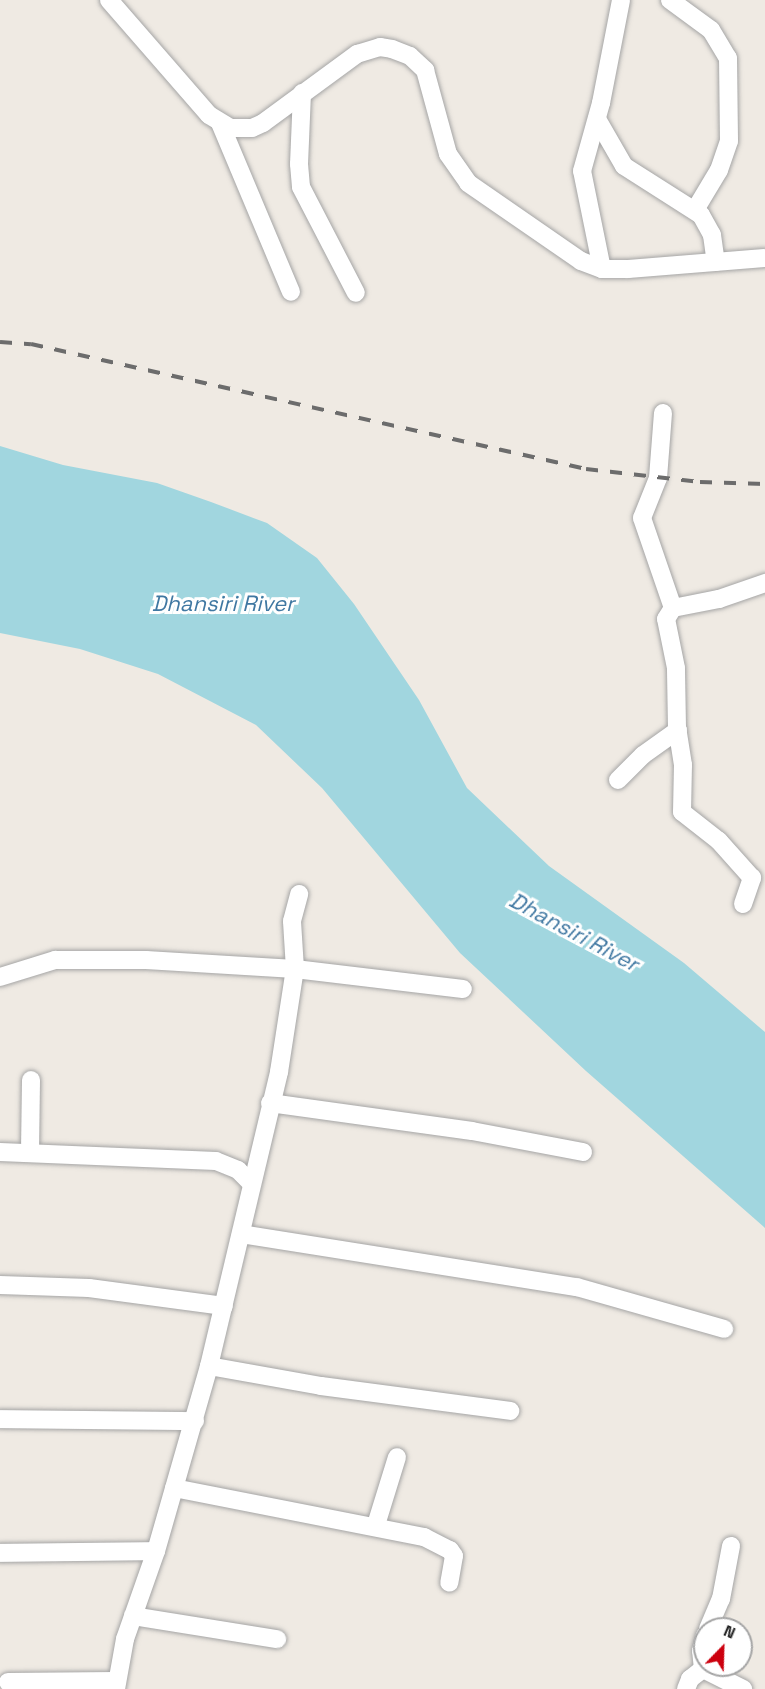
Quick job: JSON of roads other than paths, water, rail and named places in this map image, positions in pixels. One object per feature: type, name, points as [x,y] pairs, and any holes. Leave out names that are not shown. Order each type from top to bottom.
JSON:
[{"type":"street","points":[[109,0],[170,73],[220,123],[291,292]]},
{"type":"street","points":[[602,269],[581,182],[584,158],[597,119],[621,0]]},
{"type":"street","points":[[670,0],[711,30],[728,58],[729,141],[719,170],[695,210]]},
{"type":"street","points":[[220,123],[241,130],[252,128],[368,49],[392,49],[410,56],[425,70],[448,154],[468,183],[571,255],[602,269],[765,258]]},
{"type":"street","points":[[302,93],[298,164],[301,188],[356,293]]},
{"type":"street","points":[[597,119],[624,166],[695,210],[712,236],[716,262]]},
{"type":"street","points":[[663,412],[658,478],[642,518],[674,608]]},
{"type":"street","points":[[743,904],[752,878],[719,841],[682,812],[683,765],[678,730],[676,668],[666,629],[668,613],[674,608],[719,599],[765,583]]},
{"type":"street","points":[[618,780],[644,755],[678,730]]},
{"type":"street","points":[[8,1682],[116,1685],[133,1616],[156,1551],[195,1421],[241,1234],[286,1036],[295,969],[292,921],[299,894]]},
{"type":"street","points":[[0,977],[41,963],[73,959],[295,969],[463,989]]},
{"type":"street","points":[[30,1152],[31,1080]]},
{"type":"street","points":[[270,1103],[472,1131],[583,1152]]},
{"type":"street","points":[[0,1152],[216,1161],[238,1170],[251,1183]]},
{"type":"street","points":[[241,1234],[577,1287],[724,1329]]},
{"type":"street","points":[[0,1285],[89,1288],[224,1306]]},
{"type":"street","points":[[209,1366],[321,1386],[510,1411]]},
{"type":"street","points":[[0,1419],[195,1421]]},
{"type":"street","points":[[376,1525],[397,1456]]},
{"type":"street","points":[[174,1488],[376,1525],[445,1546],[454,1556],[449,1583]]},
{"type":"street","points":[[713,1617],[721,1599],[731,1546]]},
{"type":"street","points":[[0,1553],[156,1551]]},
{"type":"street","points":[[133,1616],[278,1639]]},
{"type":"street","points":[[719,1677],[743,1689]]},
{"type":"water","name":"Dhansiri River","points":[[0,446],[63,465],[157,483],[211,502],[267,523],[317,558],[354,604],[419,700],[467,788],[549,866],[684,963],[765,1032],[765,1228],[586,1071],[460,953],[322,788],[256,725],[158,674],[80,649],[0,633]]},
{"type":"railway","points":[[0,342],[31,344],[586,469],[700,482],[765,484]]}]
